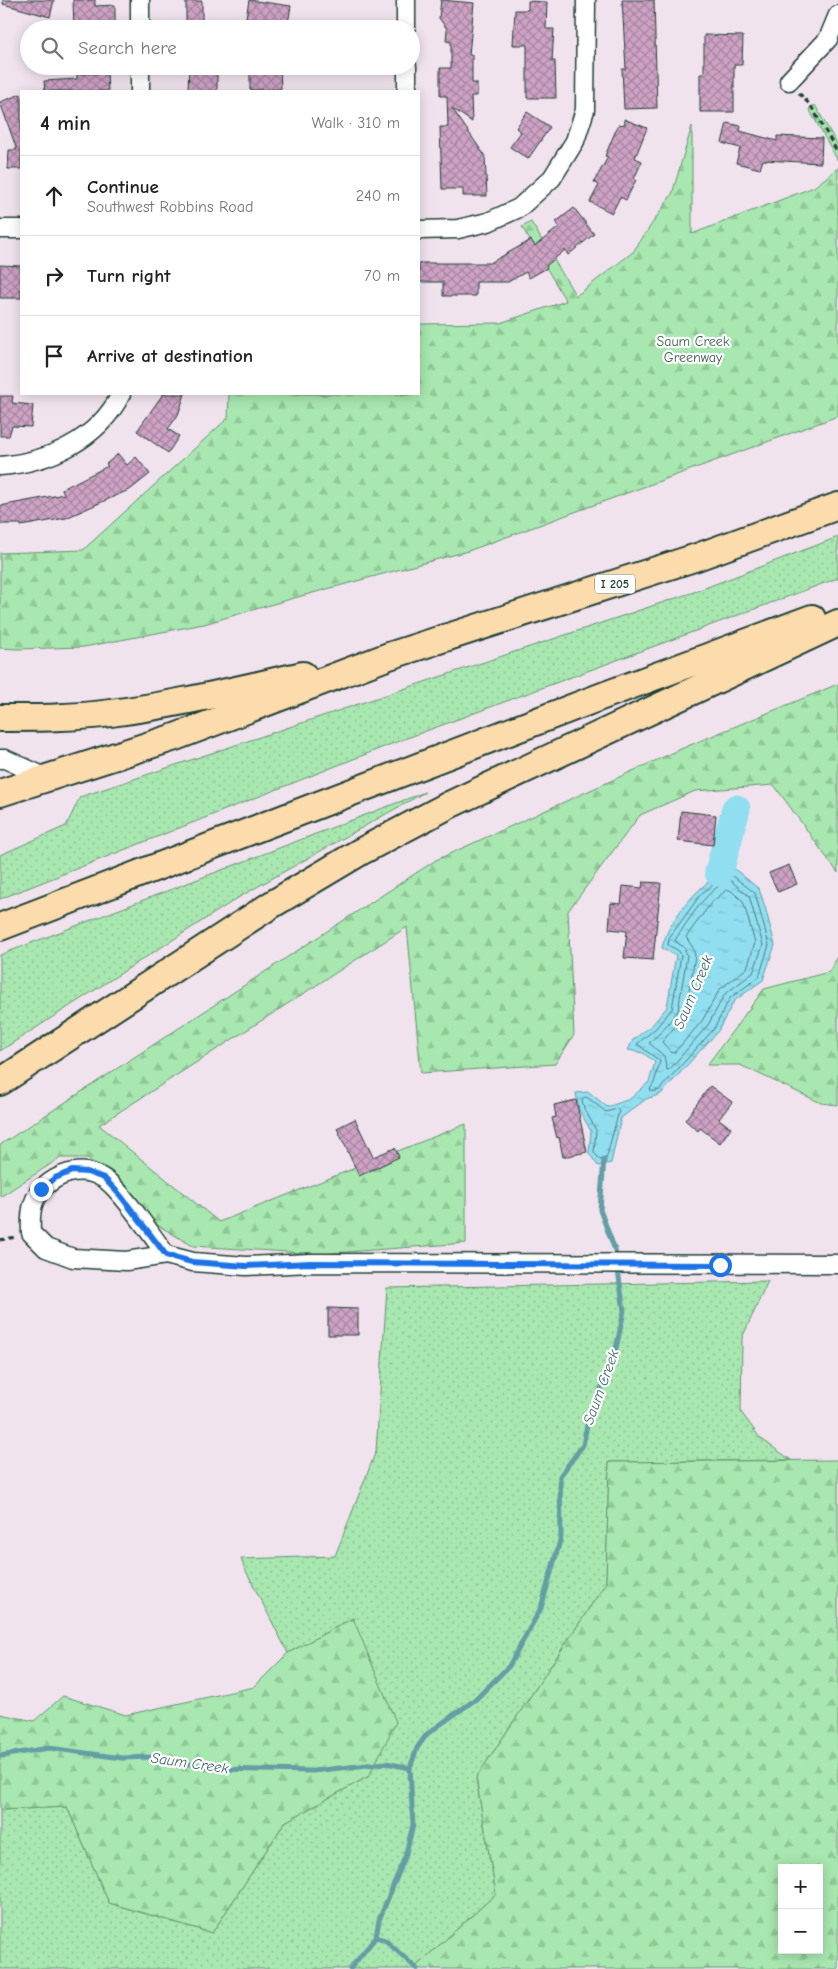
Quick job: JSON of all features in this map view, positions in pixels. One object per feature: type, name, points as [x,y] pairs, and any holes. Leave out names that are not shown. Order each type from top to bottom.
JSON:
[{"type":"highway","name":"I 205","points":[[389,656],[698,557],[838,506]]},
{"type":"highway","points":[[0,927],[838,608]]},
{"type":"highway","points":[[0,1082],[263,910],[360,852],[449,805],[838,623]]},
{"type":"highway","points":[[0,718],[54,718],[158,706],[389,656]]},
{"type":"highway","points":[[0,793],[175,737],[389,656]]},
{"type":"street","points":[[140,0],[140,20]]},
{"type":"street","points":[[406,0],[406,20]]},
{"type":"street","points":[[420,230],[458,229],[488,222],[519,208],[552,178],[575,141],[585,110],[586,0]]},
{"type":"street","points":[[788,81],[828,39],[838,15]]},
{"type":"street","points":[[140,75],[140,90]]},
{"type":"street","points":[[407,75],[407,90]]},
{"type":"street","points":[[0,229],[20,229]]},
{"type":"street","points":[[0,466],[18,465],[36,460],[60,451],[78,441],[94,429],[108,414],[120,395]]},
{"type":"street","points":[[0,759],[5,759],[47,778]]},
{"type":"street","points":[[166,1255],[120,1195],[104,1178],[87,1172],[72,1171],[55,1178],[41,1189],[30,1212],[31,1233],[46,1248],[74,1258],[126,1261],[166,1255],[192,1262],[246,1266],[310,1263],[838,1264]]},
{"type":"path","points":[[788,81],[811,106],[838,153]]},
{"type":"green space","points":[[815,105],[838,146],[838,161],[809,109]]},
{"type":"green space","name":"Saum Creek Greenway","points":[[692,126],[692,234],[814,187],[838,168],[838,416],[468,551],[204,624],[84,647],[0,648],[0,553],[83,550],[228,418],[229,395],[420,395],[420,324],[500,323],[566,301],[522,227],[531,222],[576,296],[633,252],[672,194]]},
{"type":"green space","points":[[838,537],[838,578],[399,741],[0,899],[0,855],[66,826],[80,797],[697,591]]},
{"type":"green space","points":[[838,684],[838,873],[774,785],[695,791],[640,815],[568,911],[574,1035],[555,1064],[421,1073],[407,927],[99,1125],[219,1222],[466,1124],[466,1243],[320,1254],[193,1246],[154,1223],[88,1158],[60,1158],[0,1197],[0,1145],[436,860],[690,745]]},
{"type":"green space","points":[[425,792],[241,896],[0,1051],[0,955]]},
{"type":"green space","points":[[838,956],[838,1105],[821,1103],[740,1065],[707,1065],[764,989],[829,972]]},
{"type":"green space","points":[[768,1281],[742,1338],[741,1412],[760,1438],[791,1460],[609,1462],[606,1583],[476,1778],[496,1894],[413,1969],[0,1969],[0,1810],[67,1807],[109,1903],[212,1933],[285,1822],[369,1776],[353,1618],[288,1653],[241,1559],[335,1556],[376,1451],[387,1288]]},
{"type":"green space","points":[[838,1460],[838,1969],[413,1969],[496,1894],[476,1778],[606,1583],[609,1462]]},
{"type":"green space","points":[[353,1618],[396,1722],[369,1776],[285,1822],[212,1933],[109,1903],[67,1807],[0,1810],[0,1714],[34,1721],[63,1696],[126,1715],[254,1687],[288,1653]]},
{"type":"water","points":[[731,866],[759,889],[765,907],[775,945],[763,980],[734,1001],[718,1031],[661,1094],[646,1099],[621,1118],[611,1163],[598,1166],[589,1153],[591,1131],[579,1110],[576,1093],[589,1092],[607,1107],[630,1099],[649,1082],[655,1062],[643,1053],[628,1050],[633,1040],[653,1024],[667,1007],[676,955],[662,948],[666,936],[679,913],[699,890]]},
{"type":"building","points":[[3,0],[54,0],[50,17],[3,4]]},
{"type":"building","points":[[73,0],[95,0],[95,6],[115,5],[115,20],[74,20]]},
{"type":"building","points":[[249,0],[291,6],[289,20],[246,20]]},
{"type":"building","points":[[441,0],[474,3],[469,55],[472,55],[472,83],[477,83],[477,96],[471,96],[472,122],[452,108],[485,156],[487,196],[463,196],[463,189],[442,189],[440,127],[448,127],[447,96],[440,96],[440,68],[451,68],[451,42],[446,41],[447,29],[439,18]]},
{"type":"building","points":[[622,0],[654,0],[657,108],[624,109],[622,69],[626,69]]},
{"type":"building","points":[[186,1],[202,1],[202,20],[186,20]]},
{"type":"building","points":[[528,1],[547,2],[546,29],[554,29],[552,61],[555,61],[556,98],[527,98],[527,45],[513,45],[515,10],[528,10]]},
{"type":"building","points":[[704,35],[743,36],[742,65],[734,65],[734,112],[700,112],[700,74],[704,74]]},
{"type":"building","points":[[77,75],[107,75],[108,90],[45,90],[44,81],[77,79]]},
{"type":"building","points":[[189,75],[217,75],[217,90],[188,90]]},
{"type":"building","points":[[250,75],[280,75],[281,89],[250,90]]},
{"type":"building","points":[[20,94],[20,169],[8,169],[9,150],[17,150],[0,102]]},
{"type":"building","points":[[527,112],[550,127],[528,159],[510,147],[521,132],[516,128]]},
{"type":"building","points":[[624,119],[647,128],[635,158],[642,161],[634,179],[636,180],[626,200],[620,197],[612,213],[590,202],[599,185],[594,182],[608,157],[605,156],[618,125],[625,124]]},
{"type":"building","points":[[727,123],[741,126],[740,131],[777,141],[777,136],[822,138],[821,163],[763,160],[760,169],[736,163],[740,148],[722,143]]},
{"type":"building","points":[[574,208],[594,234],[568,255],[565,250],[546,266],[547,268],[529,278],[526,272],[508,282],[476,282],[476,296],[443,296],[443,282],[420,282],[420,263],[490,263],[531,240],[535,246],[559,227],[556,222]]},
{"type":"building","points":[[0,265],[20,266],[20,298],[0,298]]},
{"type":"building","points":[[162,395],[185,395],[178,415],[168,429],[179,436],[168,453],[137,431]]},
{"type":"building","points":[[0,396],[13,396],[12,403],[33,405],[31,427],[12,426],[9,436],[0,436]]},
{"type":"building","points":[[118,454],[127,465],[136,457],[150,474],[131,489],[66,518],[21,526],[21,524],[0,524],[0,506],[64,494],[62,489],[108,466],[106,464]]},
{"type":"building","points":[[681,811],[716,815],[713,845],[678,841]]},
{"type":"building","points":[[789,865],[797,884],[778,892],[769,873]]},
{"type":"building","points":[[643,882],[661,883],[653,960],[624,958],[627,931],[609,929],[611,903],[621,904],[623,886],[642,888]]},
{"type":"building","points":[[710,1086],[732,1102],[719,1119],[731,1128],[720,1143],[700,1128],[698,1131],[685,1120]]},
{"type":"building","points":[[576,1100],[587,1152],[563,1157],[559,1137],[557,1138],[552,1118],[556,1117],[554,1105]]},
{"type":"building","points":[[355,1119],[373,1157],[395,1148],[399,1157],[359,1176],[337,1128]]},
{"type":"building","points":[[328,1308],[358,1309],[358,1335],[328,1335]]},
{"type":"waterway","name":"Saum Creek","points":[[719,872],[736,809]]},
{"type":"waterway","name":"Saum Creek","points":[[350,1969],[376,1937],[379,1920],[405,1857],[413,1825],[410,1768],[417,1748],[427,1734],[476,1699],[509,1666],[541,1608],[561,1537],[560,1476],[583,1445],[588,1420],[614,1358],[624,1311],[615,1250],[600,1210],[604,1159]]},
{"type":"waterway","name":"Saum Creek","points":[[0,1756],[49,1748],[122,1758],[152,1757],[216,1769],[313,1771],[386,1763],[410,1768]]},
{"type":"waterway","points":[[376,1937],[385,1940],[417,1969]]},
{"type":"route","points":[[41,1189],[55,1178],[72,1171],[87,1172],[104,1178],[120,1195],[166,1255],[192,1262],[246,1266],[310,1263],[720,1265]]}]
